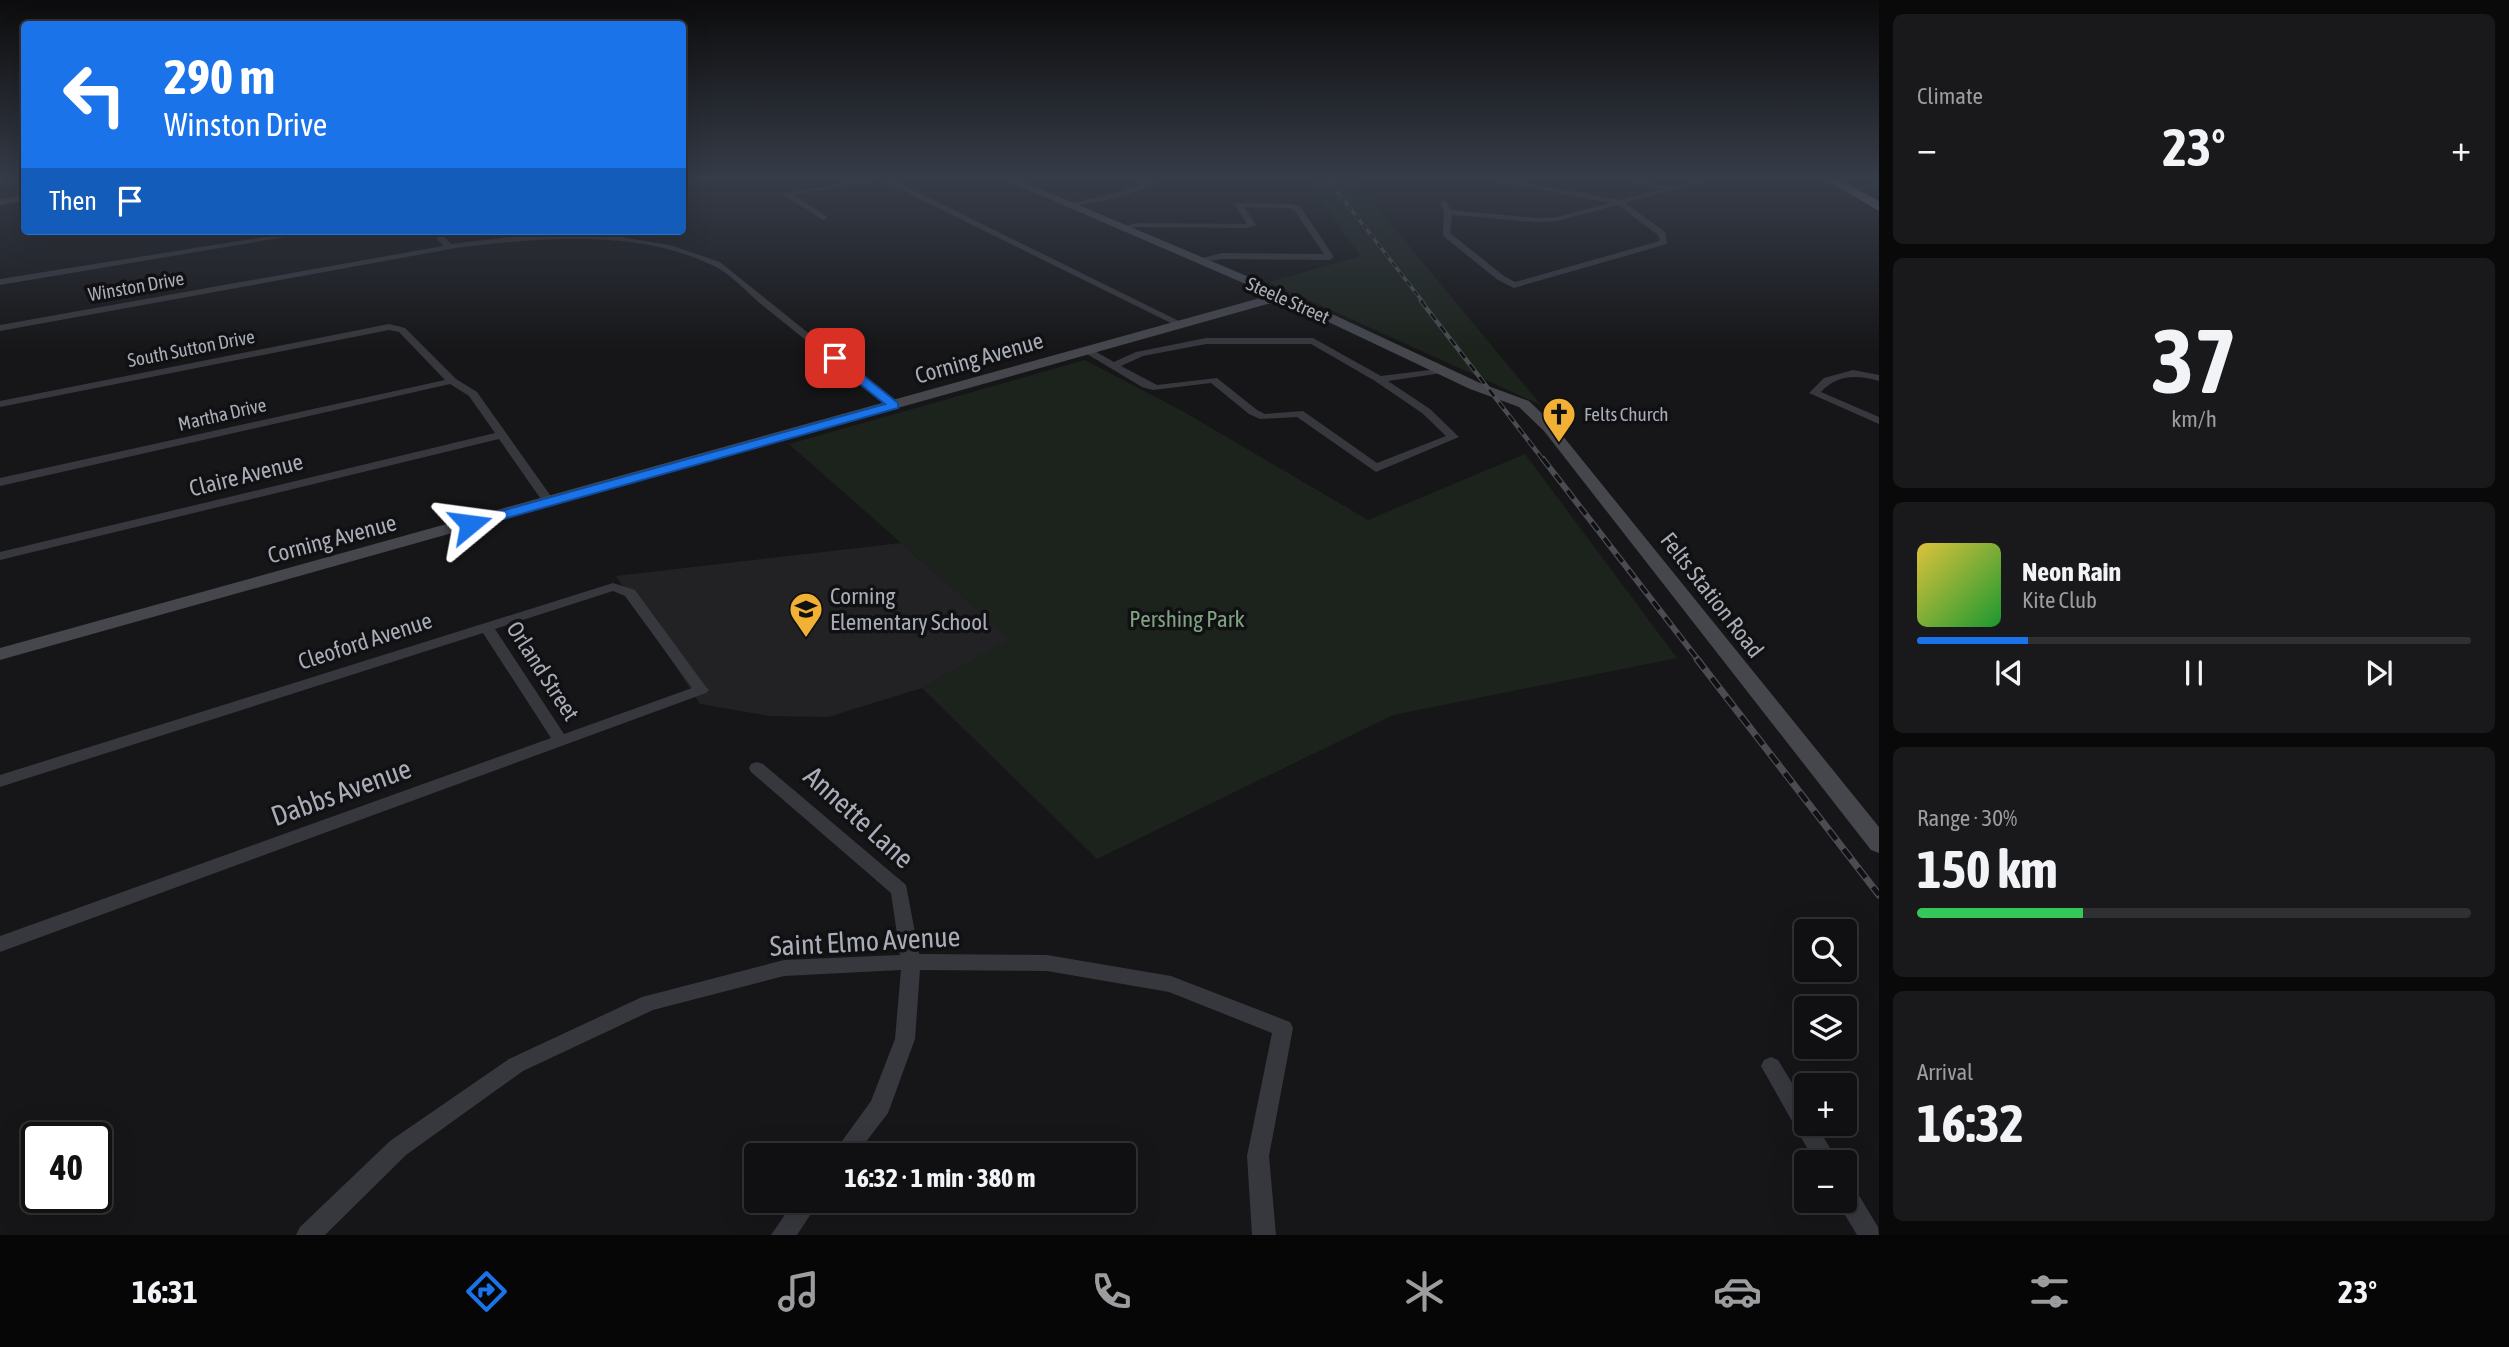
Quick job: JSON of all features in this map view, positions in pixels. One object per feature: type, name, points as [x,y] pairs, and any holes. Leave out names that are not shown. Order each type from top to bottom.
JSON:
[{"type":"street","points":[[0,282],[292,235]]},
{"type":"street","points":[[439,235],[450,248]]},
{"type":"street","points":[[999,235],[1182,325]]},
{"type":"street","name":"Steele Street","points":[[1138,235],[1283,296],[1494,393]]},
{"type":"street","points":[[1199,260],[1222,256],[1330,257],[1315,235]]},
{"type":"street","points":[[1447,235],[1501,278],[1514,285],[1664,242],[1662,235]]},
{"type":"street","name":"Winston Drive","points":[[0,328],[492,241],[589,236],[636,240],[684,250],[717,264],[894,405]]},
{"type":"street","name":"Corning Avenue","points":[[0,654],[1283,296]]},
{"type":"street","name":"South Sutton Drive","points":[[0,404],[389,327],[402,330],[452,381]]},
{"type":"street","points":[[1087,351],[1146,385],[1157,388],[1213,380],[1253,412],[1264,417],[1299,413],[1376,468],[1453,437],[1426,411],[1379,379],[1313,341],[1206,341],[1140,354],[1114,366]]},
{"type":"street","points":[[1379,379],[1442,370]]},
{"type":"street","points":[[1879,378],[1849,371],[1814,393],[1879,421]]},
{"type":"street","points":[[452,381],[473,394],[549,502]]},
{"type":"street","name":"Martha Drive","points":[[0,482],[452,381]]},
{"type":"street","name":"Felts Station Road","points":[[1494,393],[1524,404],[1549,428],[1879,844]]},
{"type":"street","name":"Claire Avenue","points":[[0,556],[502,435]]},
{"type":"street","name":"Cleoford Avenue","points":[[0,781],[613,587],[630,593],[701,690]]},
{"type":"street","name":"Orland Street","points":[[486,626],[561,741]]},
{"type":"street","name":"Dabbs Avenue","points":[[0,944],[701,690]]},
{"type":"street","name":"Annette Lane","points":[[757,768],[900,890],[911,962],[905,1039],[880,1106],[852,1143]]},
{"type":"street","name":"Saint Elmo Avenue","points":[[308,1235],[398,1148],[516,1065],[649,1003],[784,968],[911,962],[1047,963],[1171,984],[1283,1028],[1258,1156],[1264,1235]]},
{"type":"street","points":[[1771,1066],[1820,1150]]},
{"type":"street","points":[[782,1235],[798,1213]]},
{"type":"street","points":[[1857,1213],[1870,1235]]},
{"type":"shaded area","points":[[901,543],[1011,639],[922,688],[828,717],[770,716],[700,704],[616,576]]},
{"type":"green space","points":[[1345,235],[1400,235],[1541,405],[1269,282],[1360,256]]},
{"type":"green space","name":"Pershing Park","points":[[1085,360],[1184,412],[1368,520],[1525,454],[1677,658],[1393,715],[1097,859],[922,688],[1010,639],[789,444]]},
{"type":"railway","points":[[1371,235],[1423,302]]},
{"type":"railway","points":[[1421,301],[1544,461]]},
{"type":"railway","points":[[1543,459],[1699,661]]},
{"type":"railway","points":[[1697,659],[1879,895]]},
{"type":"place","name":"Felts Church","points":[[1559,444]]},
{"type":"place","name":"Corning Elementary School","points":[[806,639]]},
{"type":"route","points":[[470,524],[894,405],[835,358]]}]
